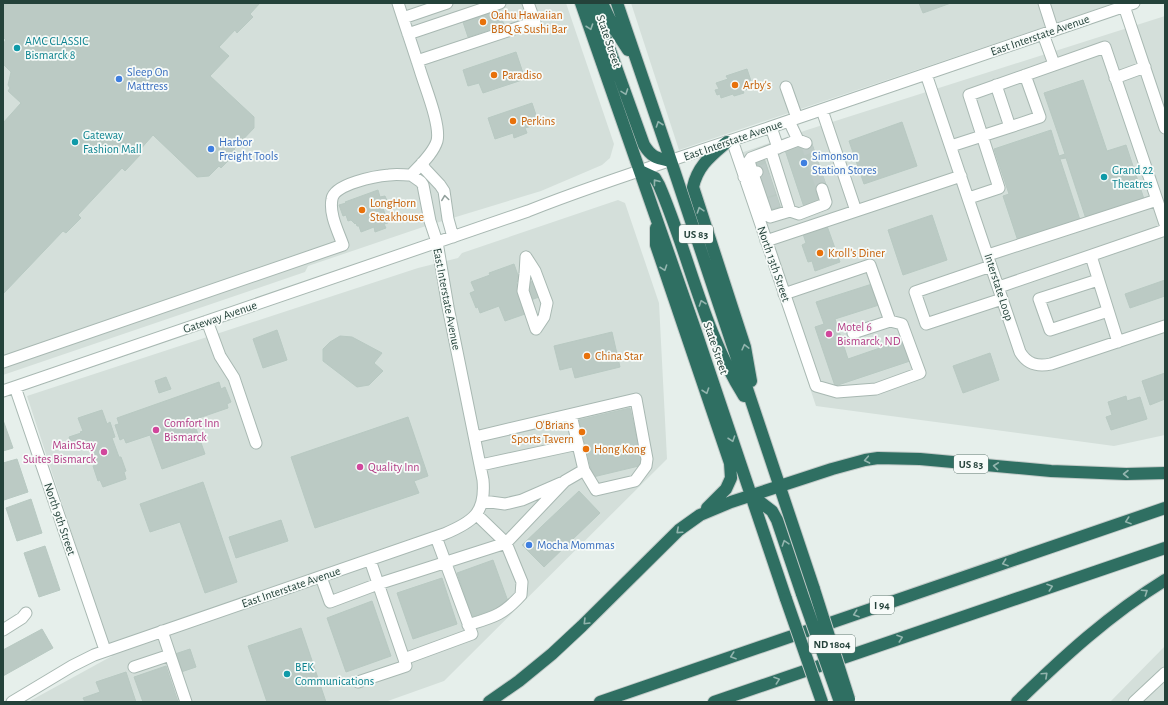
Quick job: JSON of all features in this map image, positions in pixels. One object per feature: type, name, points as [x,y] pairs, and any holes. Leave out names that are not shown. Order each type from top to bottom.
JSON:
[{"type":"highway","name":"State Street","points":[[581,3],[656,216],[762,527],[794,596],[822,702]]},
{"type":"highway","points":[[593,3],[644,145],[649,153],[656,158],[671,160]]},
{"type":"highway","points":[[602,3],[615,30],[640,70]]},
{"type":"highway","name":"State Street","points":[[617,3],[780,485],[814,589],[846,701]]},
{"type":"highway","points":[[729,141],[702,165],[695,175],[693,186],[745,347],[756,413]]},
{"type":"highway","points":[[640,171],[655,178],[659,185],[711,330],[741,390],[756,413]]},
{"type":"highway","points":[[656,216],[656,245],[730,463],[731,478],[726,489],[700,515]]},
{"type":"highway","name":"US 83","points":[[780,485],[865,460],[891,458],[920,459],[1052,471],[1126,474],[1165,473]]},
{"type":"highway","points":[[489,702],[519,681],[552,654],[679,530],[700,515],[716,507],[780,485]]},
{"type":"highway","points":[[751,495],[772,511],[777,520],[794,596],[833,702]]},
{"type":"highway","name":"I 94","points":[[600,702],[1165,508]]},
{"type":"highway","points":[[714,702],[1165,548]]},
{"type":"highway","points":[[1017,702],[1045,674],[1090,634],[1130,602],[1165,580]]},
{"type":"highway","points":[[794,596],[846,701]]},
{"type":"street","points":[[398,3],[432,108],[438,139],[435,147],[411,175]]},
{"type":"street","points":[[403,18],[447,3]]},
{"type":"street","points":[[408,34],[500,3]]},
{"type":"street","points":[[417,61],[535,22],[528,3]]},
{"type":"street","points":[[1044,3],[1054,64]]},
{"type":"street","points":[[1129,5],[1145,67],[1165,128]]},
{"type":"street","name":"East Interstate Avenue","points":[[12,702],[27,698],[72,666],[105,650],[436,537],[464,525],[479,511],[483,501],[484,480],[448,307],[437,242],[671,160],[1129,5]]},
{"type":"street","points":[[969,198],[999,188],[969,95],[1105,47],[1165,224]]},
{"type":"street","points":[[1115,78],[1145,67]]},
{"type":"street","name":"Interstate Loop","points":[[926,74],[1020,352],[1023,357],[1032,364],[1051,364],[1165,326]]},
{"type":"street","points":[[951,146],[1040,117],[1025,75]]},
{"type":"street","points":[[996,85],[1010,127]]},
{"type":"street","points":[[774,202],[765,180],[749,161],[751,158],[802,141],[793,119],[786,87]]},
{"type":"street","points":[[822,110],[856,211]]},
{"type":"street","points":[[772,127],[775,150],[765,180],[774,202],[799,214],[825,204],[826,202],[822,189]]},
{"type":"street","name":"North 13th Street","points":[[729,141],[765,180],[766,241],[816,386],[837,392],[876,390],[920,373],[902,324],[890,321]]},
{"type":"street","points":[[422,164],[444,190],[448,219],[453,237]]},
{"type":"street","points":[[3,362],[343,244],[332,213],[332,198],[337,190],[367,178],[389,175],[411,175],[421,182],[423,185],[430,221],[437,242]]},
{"type":"street","points":[[766,241],[961,176]]},
{"type":"street","points":[[1002,299],[926,324],[915,292],[990,261],[1157,200]]},
{"type":"street","points":[[774,202],[767,215],[770,217],[790,211]]},
{"type":"street","points":[[999,287],[1165,230]]},
{"type":"street","name":"Gateway Avenue","points":[[3,391],[437,242]]},
{"type":"street","points":[[1091,256],[1118,342]]},
{"type":"street","points":[[526,258],[535,271],[547,303],[540,323],[523,291],[526,274],[526,258]]},
{"type":"street","points":[[784,294],[870,265],[890,321],[853,333]]},
{"type":"street","points":[[1098,280],[1039,299],[1050,330],[1108,311]]},
{"type":"street","points":[[207,321],[220,356],[234,378],[256,443]]},
{"type":"street","name":"North 9th Street","points":[[15,387],[105,650]]},
{"type":"street","points":[[475,437],[572,414],[636,400],[647,459],[646,466],[635,481],[596,490],[584,470],[572,414]]},
{"type":"street","points":[[481,465],[578,444]]},
{"type":"street","points":[[483,501],[505,504],[522,500],[565,481],[584,470]]},
{"type":"street","points":[[321,577],[330,602],[378,584],[506,543],[565,481]]},
{"type":"street","points":[[468,626],[496,617],[522,596],[522,582],[506,543],[476,514]]},
{"type":"street","points":[[404,659],[472,634],[436,537]]},
{"type":"street","points":[[358,682],[406,666],[370,560]]},
{"type":"street","points":[[3,630],[22,618],[26,613]]},
{"type":"street","points":[[162,631],[186,702]]},
{"type":"street","points":[[134,667],[170,655]]},
{"type":"street","points":[[1134,702],[1165,673]]},
{"type":"shaded area","points":[[3,3],[566,3],[614,144],[610,158],[602,165],[541,191],[423,227],[308,266],[305,272],[3,375]]},
{"type":"shaded area","points":[[631,3],[1115,3],[679,150]]},
{"type":"shaded area","points":[[1165,16],[1165,435],[1114,446],[816,406],[732,156],[807,130]]},
{"type":"shaded area","points":[[618,200],[625,203],[659,303],[667,459],[444,681],[385,702],[28,702],[112,656],[27,396],[418,268],[458,258],[462,253]]},
{"type":"shaded area","points":[[1165,646],[1165,702],[1110,702]]},
{"type":"building","name":"Gateway Fashion Mall","points":[[3,3],[260,3],[250,14],[253,17],[237,33],[235,30],[219,47],[229,56],[210,76],[254,117],[254,128],[234,149],[237,152],[221,168],[219,166],[209,176],[197,177],[153,135],[138,152],[141,154],[125,171],[122,168],[78,215],[81,218],[66,233],[63,231],[4,293],[3,123],[21,103],[8,91],[10,88],[8,85],[11,72],[3,64],[3,44],[6,40],[3,37]]},
{"type":"building","points":[[919,3],[951,3],[923,13]]},
{"type":"building","name":"Oahu Hawaiian BBQ & Sushi Bar","points":[[498,7],[504,25],[468,37],[462,19]]},
{"type":"building","name":"Paradiso","points":[[516,52],[525,79],[483,93],[479,83],[468,86],[463,70]]},
{"type":"building","name":"Arby's","points":[[747,69],[753,87],[743,91],[744,93],[734,96],[733,94],[721,98],[720,94],[717,95],[715,90],[719,89],[716,83],[728,79],[726,76]]},
{"type":"building","name":"Grand 22 Theatres","points":[[1083,80],[1107,151],[1126,145],[1144,199],[1086,219],[1066,158],[1060,159],[1080,220],[1018,241],[1003,196],[1009,194],[994,149],[1051,130],[1059,156],[1065,154],[1044,93]]},
{"type":"building","name":"Perkins","points":[[532,103],[539,124],[525,128],[527,133],[514,138],[513,133],[495,139],[488,118]]},
{"type":"building","points":[[902,122],[917,166],[864,184],[849,141]]},
{"type":"building","name":"Simonson Station Stores","points":[[811,141],[827,188],[823,200],[804,207],[785,150]]},
{"type":"building","points":[[763,155],[782,212],[772,215],[753,159]]},
{"type":"building","name":"LongHorn Steakhouse","points":[[378,190],[380,197],[385,196],[388,203],[382,205],[388,223],[384,224],[386,228],[375,232],[374,227],[361,232],[356,223],[355,224],[351,220],[348,221],[346,215],[343,216],[339,205]]},
{"type":"building","points":[[932,215],[947,260],[903,275],[888,230]]},
{"type":"building","name":"Kroll's Diner","points":[[827,226],[840,262],[815,271],[812,261],[808,262],[802,245],[806,243],[803,234]]},
{"type":"building","points":[[514,264],[520,281],[516,282],[518,286],[537,280],[542,296],[525,302],[528,313],[505,321],[499,306],[480,313],[478,307],[476,308],[470,293],[475,291],[471,282],[490,275],[489,273]]},
{"type":"building","points":[[1165,280],[1165,296],[1130,308],[1125,294]]},
{"type":"building","name":"Motel 6 Bismarck, ND","points":[[872,284],[879,305],[835,319],[848,359],[903,340],[910,361],[835,386],[815,327],[824,324],[816,302]]},
{"type":"building","points":[[277,330],[287,360],[263,368],[253,339]]},
{"type":"building","name":"China Star","points":[[612,332],[620,367],[575,378],[572,367],[560,370],[554,346]]},
{"type":"building","points":[[340,336],[352,337],[382,353],[374,363],[383,371],[369,385],[357,387],[323,361],[323,349],[330,342]]},
{"type":"building","points":[[990,353],[999,380],[963,393],[953,366]]},
{"type":"building","points":[[1165,373],[1165,399],[1150,405],[1142,381]]},
{"type":"building","points":[[166,377],[171,389],[159,393],[155,381]]},
{"type":"building","name":"Comfort Inn Bismarck","points":[[219,382],[221,389],[225,387],[231,402],[227,404],[228,408],[193,420],[205,454],[162,469],[150,435],[126,443],[124,438],[120,440],[115,425],[119,424],[117,418]]},
{"type":"building","points":[[1126,396],[1127,401],[1140,397],[1147,419],[1111,430],[1106,417],[1112,415],[1108,402]]},
{"type":"building","points":[[630,408],[643,465],[593,477],[579,420]]},
{"type":"building","name":"MainStay Suites Bismarck","points":[[102,410],[107,424],[110,422],[115,437],[112,438],[126,471],[124,472],[126,479],[103,487],[100,480],[98,481],[93,466],[95,465],[88,446],[85,447],[85,444],[73,448],[69,437],[83,431],[78,418]]},
{"type":"building","name":"Quality Inn","points":[[408,417],[428,476],[414,481],[419,493],[315,528],[291,457]]},
{"type":"building","points":[[3,420],[13,448],[3,451]]},
{"type":"building","points":[[17,459],[28,492],[4,500],[3,463]]},
{"type":"building","points":[[203,482],[237,582],[205,593],[180,522],[150,532],[140,504]]},
{"type":"building","points":[[579,491],[600,513],[544,567],[522,545]]},
{"type":"building","points":[[31,499],[42,533],[17,541],[6,508]]},
{"type":"building","points":[[281,520],[288,541],[236,558],[229,537]]},
{"type":"building","points":[[45,546],[60,590],[39,597],[24,553]]},
{"type":"building","points":[[493,560],[509,604],[472,617],[457,573]]},
{"type":"building","points":[[442,578],[457,624],[413,639],[397,593]]},
{"type":"building","points":[[372,601],[391,656],[346,672],[327,618]]},
{"type":"building","name":"BEK Communications","points":[[301,628],[326,702],[267,702],[248,646]]},
{"type":"building","points":[[42,629],[53,648],[3,676],[3,650]]},
{"type":"building","points":[[190,649],[196,667],[181,672],[175,654]]},
{"type":"building","points":[[166,666],[178,702],[143,702],[134,677]]},
{"type":"building","points":[[126,672],[136,702],[85,702],[83,698],[100,692],[96,682]]},
{"type":"tunnel","points":[[806,143],[822,189]]},
{"type":"tunnel","points":[[757,172],[767,169]]},
{"type":"tunnel","points":[[761,182],[771,179]]},
{"type":"tunnel","points":[[764,192],[774,189]]},
{"type":"tunnel","points":[[768,204],[778,201]]},
{"type":"place","name":"Oahu Hawaiian BBQ & Sushi Bar","points":[[483,22]]},
{"type":"place","name":"AMC CLASSIC Bismarck 8","points":[[17,48]]},
{"type":"place","name":"Paradiso","points":[[494,75]]},
{"type":"place","name":"Sleep On Mattress","points":[[119,79]]},
{"type":"place","name":"Arby's","points":[[735,85]]},
{"type":"place","name":"Perkins","points":[[513,121]]},
{"type":"place","name":"Gateway Fashion Mall","points":[[75,142]]},
{"type":"place","name":"Harbor Freight Tools","points":[[211,149]]},
{"type":"place","name":"Simonson Station Stores","points":[[804,163]]},
{"type":"place","name":"Grand 22 Theatres","points":[[1104,177]]},
{"type":"place","name":"LongHorn Steakhouse","points":[[362,210]]},
{"type":"place","name":"Kroll's Diner","points":[[820,253]]},
{"type":"place","name":"Motel 6 Bismarck, ND","points":[[829,334]]},
{"type":"place","name":"China Star","points":[[587,356]]},
{"type":"place","name":"Comfort Inn Bismarck","points":[[156,430]]},
{"type":"place","name":"O'Brians Sports Tavern","points":[[582,432]]},
{"type":"place","name":"Hong Kong","points":[[586,449]]},
{"type":"place","name":"MainStay Suites Bismarck","points":[[104,452]]},
{"type":"place","name":"Quality Inn","points":[[360,467]]},
{"type":"place","name":"Mocha Mommas","points":[[529,545]]},
{"type":"place","name":"BEK Communications","points":[[287,674]]}]
